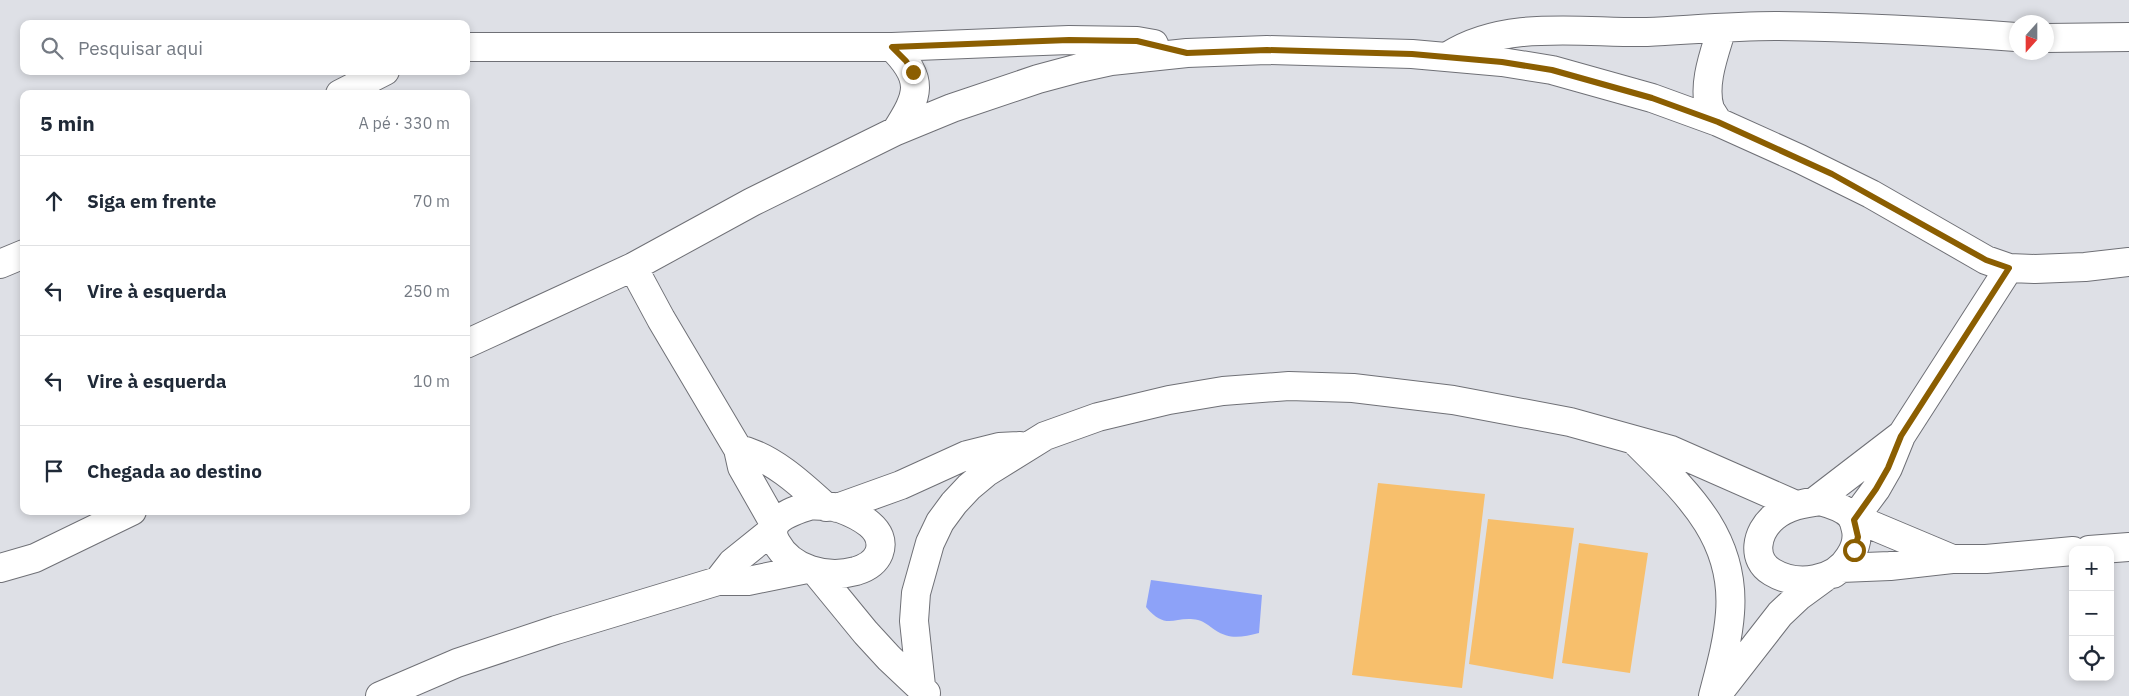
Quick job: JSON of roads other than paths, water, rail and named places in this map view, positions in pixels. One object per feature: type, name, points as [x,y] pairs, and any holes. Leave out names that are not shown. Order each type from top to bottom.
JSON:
[{"type":"street","points":[[1448,56],[1474,42],[1508,33],[1646,32],[1773,26],[1895,29],[2009,37]]},
{"type":"street","points":[[1718,122],[1710,108],[1709,81],[1712,61],[1722,28]]},
{"type":"street","points":[[2054,38],[2129,37]]},
{"type":"street","points":[[470,47],[892,47],[1069,40],[1137,41],[1187,53]]},
{"type":"street","points":[[892,47],[906,61],[913,72],[915,89],[914,100],[896,131]]},
{"type":"street","points":[[470,342],[633,267],[752,202],[896,131],[952,108],[1038,79],[1079,68],[1111,61],[1187,53],[1267,50],[1448,56],[1552,70],[1652,98],[1718,122],[1832,174],[1986,260],[2009,268],[2073,268],[2129,262]]},
{"type":"street","points":[[348,90],[377,75]]},
{"type":"street","points":[[0,264],[20,256]]},
{"type":"street","points":[[633,267],[660,319],[738,449],[742,467],[774,527],[774,539],[786,556],[811,570],[889,658],[925,691]]},
{"type":"street","points":[[1854,521],[1888,468],[1901,436],[2009,268]]},
{"type":"street","points":[[925,691],[914,621],[916,593],[930,543],[940,522],[969,487],[987,472],[1029,445],[1069,426],[1133,408],[1223,391],[1289,386],[1371,389],[1453,400],[1570,422],[1672,450],[1805,504],[1820,501],[1850,515],[1854,521],[1858,537],[1854,550],[1847,562],[1798,597],[1780,614],[1714,696]]},
{"type":"street","points":[[1901,436],[1805,504],[1773,518],[1759,539],[1757,552],[1768,570],[1778,576],[1802,581],[1828,576],[1841,568],[1890,566],[1952,559],[1986,559],[2069,551]]},
{"type":"street","points":[[1635,441],[1680,486],[1701,513],[1720,543],[1729,578],[1730,613],[1714,696]]},
{"type":"street","points":[[832,507],[901,485],[967,455],[999,447],[1029,445]]},
{"type":"street","points":[[738,449],[748,451],[767,461],[832,507]]},
{"type":"street","points":[[380,696],[457,664],[565,628],[718,581],[748,581],[811,570],[842,574],[868,567],[878,557],[882,546],[881,538],[871,526],[853,514],[832,507],[812,505],[785,516],[732,563],[718,581]]},
{"type":"street","points":[[0,568],[35,558],[124,515]]},
{"type":"street","points":[[1854,521],[1869,524],[1952,559]]},
{"type":"street","points":[[2114,548],[2129,547]]},
{"type":"water","points":[[1151,580],[1262,595],[1259,633],[1231,636],[1220,633],[1198,620],[1165,621],[1160,619],[1153,615],[1146,607]]}]
